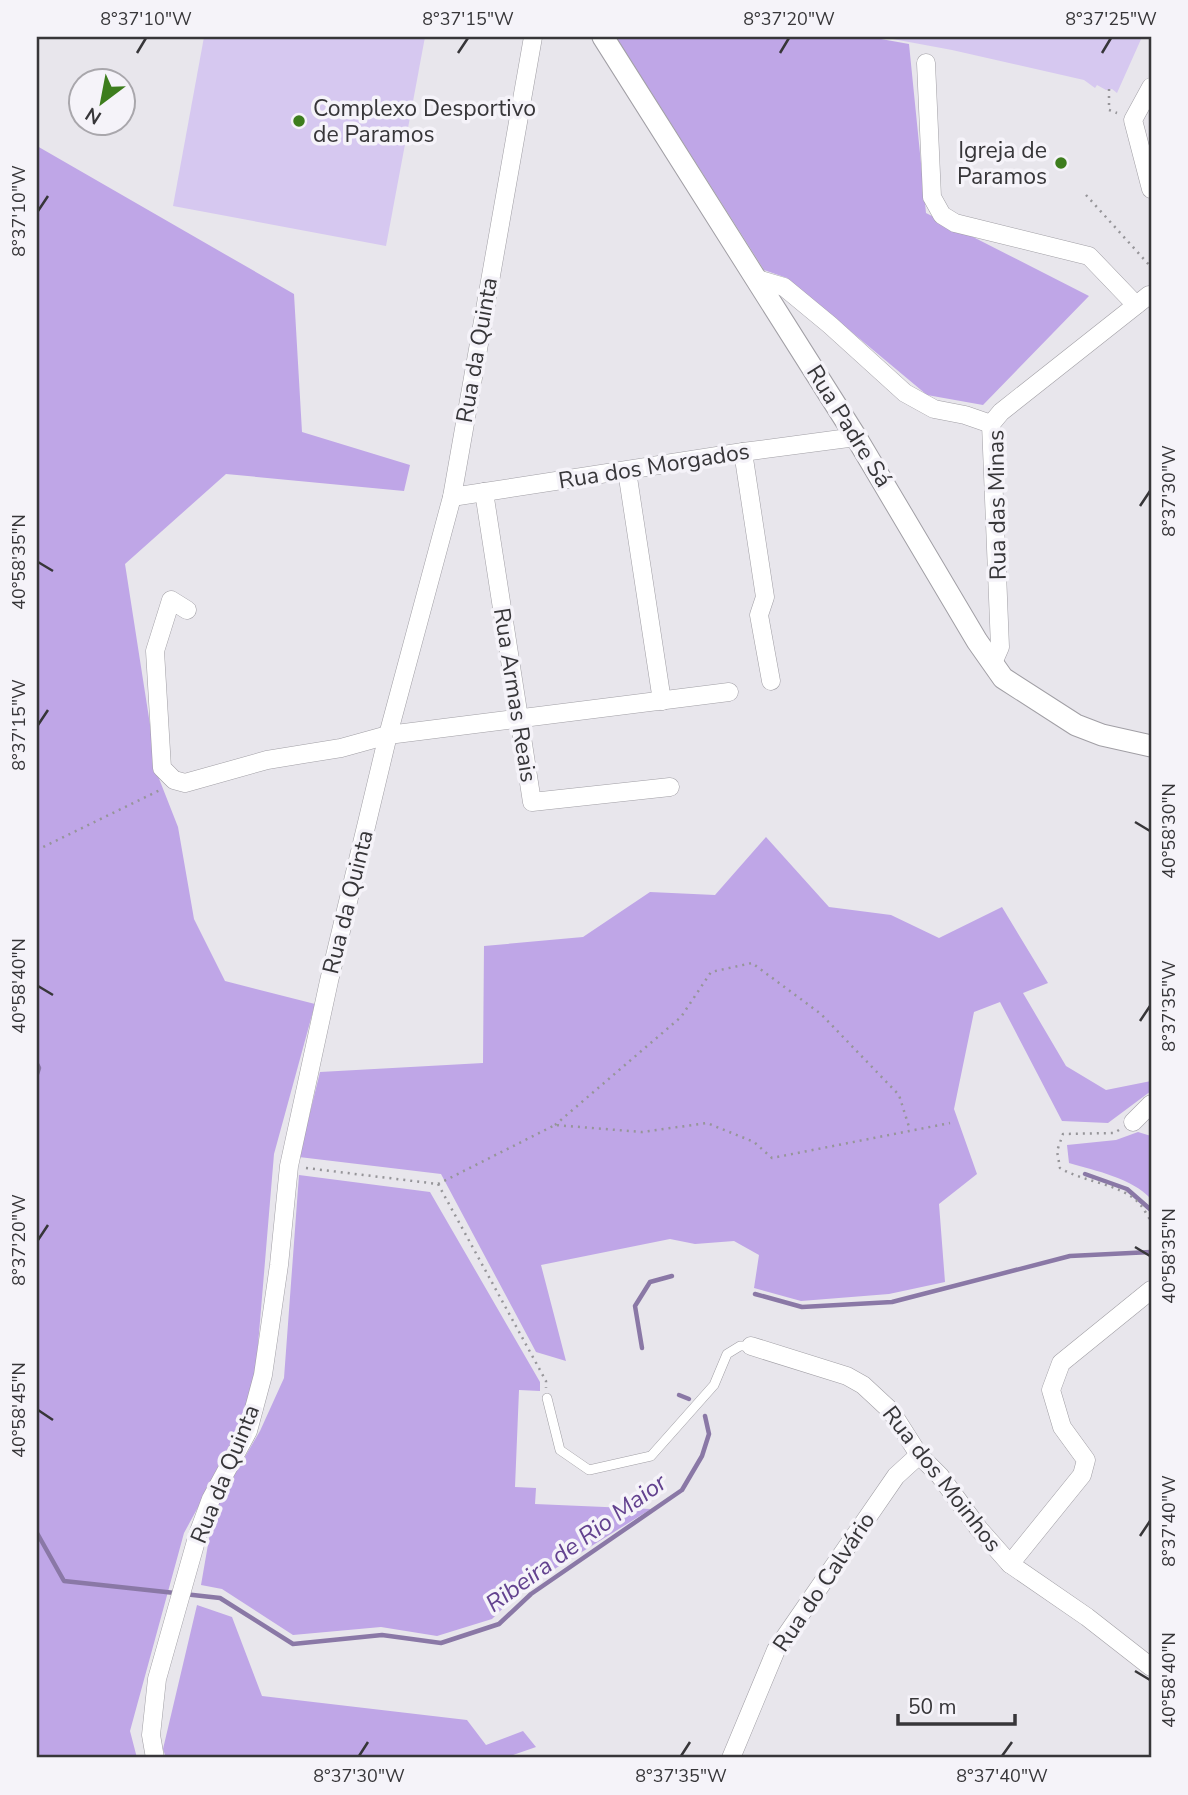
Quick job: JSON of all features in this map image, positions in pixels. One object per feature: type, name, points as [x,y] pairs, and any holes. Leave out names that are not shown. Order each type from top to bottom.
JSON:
[{"type":"street","name":"Rua da Quinta","points":[[155,1758],[151,1735],[156,1679],[172,1632],[198,1534],[211,1499],[248,1431],[263,1375],[279,1265],[289,1166],[329,981],[388,735],[452,496],[533,37]]},
{"type":"street","name":"Rua Padre Sá","points":[[603,37],[856,437],[1003,678],[1076,725],[1102,735],[1151,746]]},
{"type":"street","points":[[926,63],[932,197],[942,215],[955,223],[1088,256],[1144,300]]},
{"type":"street","points":[[1151,88],[1133,120],[1151,189]]},
{"type":"street","points":[[757,279],[784,287],[905,393],[934,409],[965,415],[991,425]]},
{"type":"street","name":"Rua das Minas","points":[[993,663],[1000,647],[991,425],[1001,412],[1144,300]]},
{"type":"street","name":"Rua dos Morgados","points":[[452,496],[856,437]]},
{"type":"street","points":[[743,452],[765,597],[759,615],[771,681]]},
{"type":"street","points":[[627,471],[662,701]]},
{"type":"street","name":"Rua Armas Reais","points":[[484,492],[532,802],[670,787]]},
{"type":"street","points":[[187,610],[171,600],[155,651],[162,768],[174,780],[185,783],[268,760],[341,748],[388,735],[729,692]]},
{"type":"street","points":[[1133,1122],[1151,1104]]},
{"type":"street","points":[[1010,1564],[1082,1475],[1086,1460],[1062,1427],[1051,1390],[1061,1363],[1151,1290]]},
{"type":"street","name":"Rua dos Moinhos","points":[[751,1346],[847,1376],[863,1385],[891,1411],[919,1455],[940,1476],[979,1529],[1010,1564],[1087,1617],[1151,1667]]},
{"type":"street","name":"Rua do Calvário","points":[[731,1758],[776,1650],[896,1476],[919,1455]]},
{"type":"lane","points":[[547,1398],[560,1450],[589,1470],[651,1456],[714,1385],[727,1354],[740,1346],[751,1346]]},
{"type":"path","points":[[1108,89],[1109,110]]},
{"type":"path","points":[[1086,195],[1151,267]]},
{"type":"path","points":[[37,850],[160,790],[174,780]]},
{"type":"path","points":[[289,1166],[438,1184],[555,1125],[681,1017],[711,972],[752,963],[821,1014],[899,1095],[910,1130]]},
{"type":"path","points":[[555,1125],[642,1132],[707,1123],[754,1142],[772,1158],[950,1122]]},
{"type":"path","points":[[1133,1122],[1114,1133],[1063,1134],[1057,1151],[1060,1168],[1124,1193],[1137,1201],[1151,1221]]},
{"type":"path","points":[[438,1184],[546,1381],[547,1398]]},
{"type":"shaded area","name":"Complexo Desportivo de Paramos","points":[[204,37],[425,37],[386,246],[173,206]]},
{"type":"shaded area","points":[[616,37],[881,37],[909,44],[926,213],[1089,296],[983,405],[927,395],[787,278],[764,270]]},
{"type":"shaded area","points":[[882,37],[1142,37],[1117,93],[1097,85],[1095,88],[1084,80]]},
{"type":"shaded area","points":[[37,146],[294,294],[302,432],[410,465],[404,491],[226,474],[125,564],[158,776],[178,827],[194,919],[225,981],[315,1004],[274,1154],[256,1369],[239,1432],[184,1533],[130,1731],[137,1758],[37,1758]]},
{"type":"shaded area","points":[[766,837],[829,907],[891,915],[939,938],[1002,907],[1048,983],[1023,993],[1066,1066],[1106,1090],[1151,1081],[1151,1091],[1108,1123],[1062,1121],[1000,1002],[974,1012],[954,1109],[977,1174],[939,1204],[945,1282],[889,1294],[801,1301],[754,1288],[759,1255],[734,1241],[695,1244],[670,1239],[541,1265],[566,1361],[536,1352],[441,1174],[299,1157],[320,1072],[483,1063],[484,946],[583,937],[650,892],[715,895]]},
{"type":"shaded area","points":[[1138,1132],[1151,1136],[1151,1199],[1124,1180],[1069,1163],[1067,1145],[1116,1140]]},
{"type":"shaded area","points":[[299,1175],[430,1192],[540,1382],[540,1391],[519,1390],[515,1487],[536,1488],[535,1504],[651,1509],[524,1588],[492,1619],[437,1636],[381,1627],[293,1635],[222,1589],[201,1585],[214,1510],[260,1431],[284,1378]]},
{"type":"shaded area","points":[[197,1605],[232,1617],[262,1696],[467,1720],[486,1745],[523,1731],[536,1747],[504,1758],[166,1758],[163,1749]]},
{"type":"waterway","name":"Ribeira de Rio Maior","points":[[37,1064],[37,1074]]},
{"type":"waterway","points":[[1085,1174],[1127,1189],[1151,1210]]},
{"type":"waterway","name":"Ribeira de Rio Maior","points":[[755,1294],[802,1307],[892,1302],[1070,1256],[1151,1252]]},
{"type":"waterway","points":[[642,1348],[635,1306],[650,1282],[672,1276]]},
{"type":"waterway","points":[[679,1395],[689,1399]]},
{"type":"waterway","name":"Ribeira de Rio Maior","points":[[184,1594],[220,1598],[293,1644],[382,1635],[441,1643],[499,1624],[531,1594],[682,1490],[702,1456],[709,1434],[705,1416]]},
{"type":"waterway","name":"Ribeira de Rio Maior","points":[[37,1533],[64,1581],[175,1593]]},
{"type":"place","name":"Complexo Desportivo de Paramos","points":[[299,121]]},
{"type":"place","name":"Igreja de Paramos","points":[[1061,163]]}]
